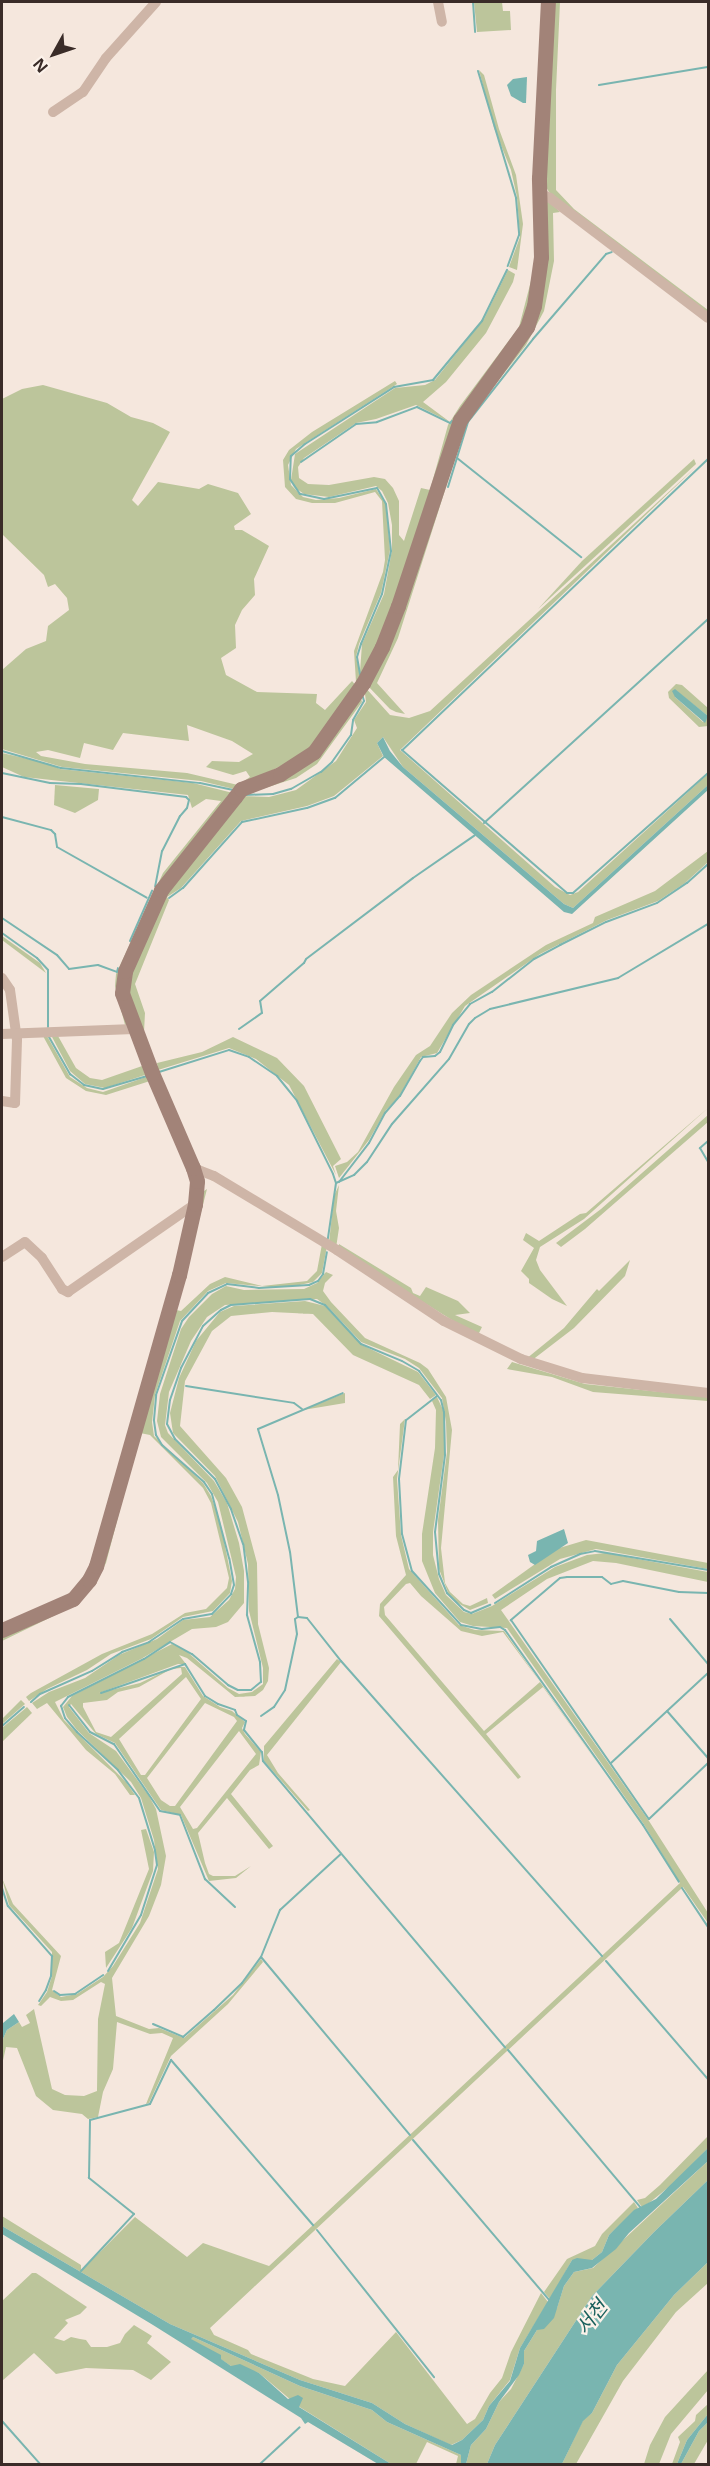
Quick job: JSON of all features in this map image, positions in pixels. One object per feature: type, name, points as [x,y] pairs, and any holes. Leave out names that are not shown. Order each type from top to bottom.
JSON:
[{"type":"street","points":[[53,112],[83,92],[106,58],[156,2]]},
{"type":"street","points":[[438,2],[442,22]]},
{"type":"street","points":[[2,1630],[73,1599],[86,1586],[96,1566],[179,1275],[195,1204],[197,1181],[193,1168],[134,1029],[122,993],[122,982],[161,890],[241,789],[280,774],[314,752],[344,712],[382,647],[460,420],[523,334],[531,318],[541,257],[539,193],[548,2]]},
{"type":"street","points":[[539,193],[550,198],[708,318]]},
{"type":"street","points":[[2,978],[10,990],[16,1033],[15,1103],[2,1101]]},
{"type":"street","points":[[2,1034],[134,1029]]},
{"type":"street","points":[[193,1168],[214,1176],[337,1250],[444,1321],[521,1359],[582,1378],[708,1393]]},
{"type":"street","points":[[2,1257],[25,1242],[42,1257],[62,1289],[68,1292],[195,1204]]},
{"type":"green space","points":[[474,2],[502,2],[503,11],[510,11],[511,30],[477,32]]},
{"type":"green space","points":[[552,2],[560,2],[556,90],[556,190],[574,209],[708,310],[708,315],[549,192],[545,185]]},
{"type":"green space","points":[[479,70],[484,75],[499,129],[516,175],[523,224],[517,270],[509,267],[520,237],[517,197],[511,170],[494,128]]},
{"type":"green space","points":[[548,201],[560,212],[553,213],[554,261],[544,311],[526,345],[467,421],[398,638],[377,683],[405,714],[396,712],[390,709],[367,685],[459,432],[524,339],[544,205]]},
{"type":"green space","points":[[508,270],[515,274],[513,282],[486,333],[446,382],[423,402],[450,422],[519,327],[532,277],[529,314],[474,395],[384,635],[356,682],[354,651],[383,572],[385,560],[382,501],[375,492],[335,503],[312,503],[296,499],[285,487],[283,460],[289,450],[312,432],[395,381],[397,384],[296,449],[288,465],[291,485],[303,497],[316,500],[339,498],[376,489],[386,504],[390,550],[381,593],[359,644],[356,657],[360,672],[362,644],[384,594],[392,550],[392,525],[388,503],[382,491],[376,486],[329,497],[304,494],[294,487],[291,480],[295,454],[395,388],[425,385],[435,380],[484,319]],"holes":[[[416,405],[450,422],[430,490],[421,488],[404,541],[399,535],[399,501],[393,488],[385,479],[374,477],[329,485],[308,484],[299,478],[298,467],[304,458],[356,423],[376,419]]]},
{"type":"green space","points":[[43,385],[107,403],[131,417],[153,423],[170,432],[132,500],[138,506],[158,482],[199,489],[208,484],[238,493],[251,514],[234,526],[235,530],[242,530],[269,546],[254,579],[255,595],[242,610],[235,625],[236,648],[221,658],[226,675],[257,692],[317,694],[316,703],[325,710],[352,681],[358,688],[311,751],[234,789],[201,781],[62,767],[2,749],[2,670],[26,649],[46,641],[48,626],[69,610],[67,598],[55,584],[48,587],[44,575],[2,534],[2,399],[22,389]],"holes":[[[187,725],[232,741],[253,754],[239,762],[212,761],[206,767],[233,775],[246,771],[250,777],[238,785],[187,773],[85,764],[41,756],[36,752],[48,750],[80,758],[84,743],[113,750],[123,733],[189,741]]]},
{"type":"green space","points":[[694,459],[696,464],[538,609],[582,561]]},
{"type":"green space","points":[[697,466],[400,750],[555,887],[570,895],[578,892],[708,774],[708,785],[573,908],[564,904],[403,767],[383,737],[377,743],[383,756],[334,796],[307,806],[241,821],[181,888],[167,897],[169,900],[135,984],[145,1013],[144,1032],[129,993],[130,976],[159,901],[240,796],[269,797],[296,790],[336,761],[357,728],[354,720],[366,702],[364,686],[390,715],[409,718],[430,711]]},
{"type":"green space","points":[[676,684],[682,685],[708,708],[708,716],[675,690],[675,697],[703,722],[708,717],[708,726],[699,727],[669,698],[668,692]]},
{"type":"green space","points":[[360,694],[362,702],[317,764],[296,778],[259,790],[280,779]]},
{"type":"green space","points":[[2,753],[50,764],[60,769],[193,783],[233,793],[165,877],[128,958],[131,1025],[125,1025],[115,986],[116,974],[163,873],[221,801],[206,799],[192,808],[188,795],[24,777],[2,767]]},
{"type":"green space","points":[[55,785],[99,789],[98,800],[75,813],[54,805]]},
{"type":"green space","points":[[708,851],[708,862],[685,883],[658,901],[607,920],[540,954],[465,1006],[437,1053],[421,1057],[399,1097],[386,1110],[369,1140],[339,1178],[335,1166],[347,1162],[358,1152],[394,1087],[416,1055],[430,1046],[452,1013],[471,995],[546,945],[593,923],[595,917],[655,891]]},
{"type":"green space","points":[[2,936],[40,963],[46,973],[2,940]]},
{"type":"green space","points":[[51,1035],[58,1036],[76,1068],[90,1078],[102,1080],[145,1065],[148,1074],[105,1088],[85,1084],[70,1071]]},
{"type":"green space","points":[[43,1036],[47,1036],[70,1077],[87,1088],[103,1092],[149,1076],[150,1081],[106,1095],[86,1091],[66,1078]]},
{"type":"green space","points":[[233,1037],[277,1058],[304,1086],[341,1159],[333,1166],[336,1175],[289,1085],[256,1059],[229,1048],[158,1070],[157,1063],[202,1052]]},
{"type":"green space","points":[[708,1108],[584,1219],[540,1247],[536,1260],[540,1270],[567,1306],[529,1283],[529,1279],[521,1271],[534,1248],[523,1240],[526,1233],[539,1241],[580,1214],[586,1213]]},
{"type":"green space","points":[[708,1115],[708,1122],[585,1229],[561,1247],[556,1243],[601,1209]]},
{"type":"green space","points":[[339,1185],[336,1211],[339,1228],[336,1248],[329,1243],[334,1196]]},
{"type":"green space","points":[[207,1189],[176,1310],[181,1311],[210,1284],[225,1277],[262,1286],[307,1281],[317,1271],[322,1244],[327,1246],[322,1273],[313,1282],[295,1286],[271,1287],[226,1283],[208,1291],[180,1321],[155,1395],[152,1422],[154,1436],[203,1483],[211,1496],[220,1521],[232,1581],[230,1593],[213,1611],[183,1617],[151,1639],[111,1654],[87,1670],[47,1689],[29,1701],[26,1697],[31,1693],[102,1654],[152,1634],[185,1613],[206,1609],[227,1588],[229,1578],[225,1561],[211,1503],[203,1488],[150,1435],[140,1433],[106,1563],[94,1586],[70,1608],[2,1641],[2,1635],[80,1597],[201,1193]]},
{"type":"green space","points":[[339,1244],[411,1288],[413,1293],[420,1296],[426,1287],[458,1301],[470,1313],[455,1315],[482,1327],[479,1333],[476,1335],[338,1249]]},
{"type":"green space","points":[[630,1260],[625,1276],[574,1328],[531,1361],[526,1359],[564,1328],[597,1289],[599,1291]]},
{"type":"green space","points":[[326,1272],[333,1275],[325,1283],[323,1291],[365,1338],[420,1363],[428,1369],[446,1397],[452,1430],[441,1548],[445,1583],[450,1592],[463,1604],[470,1606],[487,1598],[488,1603],[470,1610],[456,1602],[449,1595],[439,1569],[438,1520],[447,1452],[446,1422],[442,1398],[419,1368],[405,1359],[361,1342],[328,1307],[317,1299],[225,1305],[207,1317],[191,1341],[169,1392],[165,1425],[168,1433],[214,1481],[227,1503],[239,1543],[244,1571],[244,1603],[228,1622],[216,1627],[192,1629],[141,1659],[55,1702],[64,1720],[126,1782],[135,1795],[130,1795],[115,1774],[86,1750],[47,1703],[37,1709],[32,1703],[49,1692],[85,1678],[119,1655],[157,1639],[183,1620],[210,1617],[229,1600],[235,1589],[236,1577],[218,1502],[207,1483],[161,1437],[157,1421],[160,1394],[181,1329],[189,1317],[212,1294],[226,1286],[244,1290],[304,1289],[317,1283]]},
{"type":"green space","points":[[305,1301],[325,1306],[362,1345],[418,1372],[436,1395],[430,1399],[419,1385],[353,1355],[313,1314],[272,1312],[231,1316],[212,1331],[185,1381],[180,1426],[226,1478],[242,1507],[257,1563],[258,1624],[269,1668],[268,1681],[263,1690],[255,1696],[235,1697],[187,1658],[179,1655],[186,1664],[178,1664],[99,1693],[140,1683],[174,1667],[185,1667],[203,1696],[220,1707],[232,1711],[245,1722],[242,1728],[245,1734],[261,1752],[259,1765],[250,1770],[231,1794],[273,1846],[269,1849],[227,1798],[198,1833],[205,1863],[209,1874],[213,1876],[235,1876],[251,1866],[236,1878],[209,1881],[181,1815],[161,1810],[115,1743],[96,1734],[71,1704],[69,1707],[89,1733],[116,1751],[149,1796],[156,1809],[166,1856],[161,1885],[149,1916],[112,1978],[116,2016],[149,2029],[159,2028],[184,2038],[233,1995],[261,1959],[263,1962],[228,2004],[171,2056],[149,2103],[146,2104],[173,2038],[162,2033],[150,2034],[117,2022],[113,2069],[103,2092],[98,2117],[88,2119],[82,2114],[53,2110],[36,2096],[17,2048],[6,2047],[2,2065],[2,2041],[7,2030],[19,2022],[22,2027],[30,2023],[26,2015],[34,2009],[52,2089],[65,2095],[84,2096],[97,2091],[98,2019],[105,1984],[101,1982],[73,2000],[61,2001],[50,1997],[41,2006],[38,2005],[47,1992],[52,1976],[52,1952],[9,1905],[2,1878],[13,1904],[61,1956],[52,1990],[61,1997],[77,1994],[103,1977],[113,1966],[140,1923],[158,1869],[154,1840],[141,1798],[131,1782],[77,1730],[63,1707],[72,1696],[172,1644],[185,1650],[228,1688],[239,1694],[252,1692],[263,1684],[263,1668],[249,1611],[248,1564],[238,1522],[215,1476],[173,1433],[170,1413],[179,1378],[196,1341],[220,1312],[234,1306]],"holes":[[[181,1668],[182,1674],[111,1737],[96,1732],[83,1703],[107,1700],[118,1692],[139,1687],[171,1669]],[[186,1677],[201,1699],[145,1775],[141,1775],[119,1739]],[[205,1703],[234,1717],[237,1721],[175,1806],[170,1806],[161,1800],[147,1778]],[[239,1731],[256,1754],[197,1828],[193,1829],[180,1807]]]},
{"type":"green space","points":[[512,1362],[585,1384],[708,1397],[708,1401],[593,1392],[552,1377],[507,1369]]},
{"type":"green space","points":[[345,1393],[345,1403],[303,1410]]},
{"type":"green space","points":[[437,1397],[444,1412],[444,1455],[433,1532],[433,1555],[446,1595],[464,1612],[472,1614],[492,1606],[555,1567],[587,1555],[605,1553],[708,1572],[708,1582],[616,1563],[593,1561],[547,1579],[501,1610],[649,1821],[708,1913],[708,1923],[683,1887],[210,2328],[214,2335],[248,2350],[251,2354],[313,2379],[345,2386],[396,2332],[467,2424],[475,2419],[502,2378],[511,2352],[541,2293],[548,2302],[520,2348],[510,2380],[489,2406],[483,2420],[462,2440],[451,2445],[405,2424],[372,2403],[300,2380],[170,2324],[2,2226],[2,2216],[81,2265],[81,2271],[135,2217],[187,2257],[203,2243],[269,2266],[680,1883],[643,1823],[507,1628],[473,1626],[460,1622],[435,1593],[422,1561],[422,1534],[435,1448],[436,1410],[432,1401]]},
{"type":"green space","points":[[405,1419],[397,1479],[401,1535],[409,1569],[459,1625],[475,1630],[504,1631],[603,1771],[543,1687],[486,1734],[521,1777],[518,1779],[379,1616],[380,1604],[406,1575],[396,1536],[393,1477],[398,1470],[400,1424]],"holes":[[[410,1583],[421,1596],[461,1631],[482,1636],[503,1632],[540,1682],[484,1731],[385,1615],[384,1607],[406,1584]]]},
{"type":"green space","points":[[586,1540],[708,1563],[708,1569],[596,1549],[560,1559],[495,1599],[492,1595],[556,1549]]},
{"type":"green space","points":[[337,1659],[341,1662],[267,1755],[278,1773],[310,1810],[308,1811],[264,1761],[264,1746]]},
{"type":"green space","points":[[21,1700],[25,1704],[2,1724],[2,1719]]},
{"type":"green space","points":[[27,1707],[32,1713],[2,1742],[2,1728]]},
{"type":"green space","points":[[146,1829],[154,1852],[153,1871],[132,1928],[106,1968],[105,1952],[119,1943],[149,1869],[141,1830]]},
{"type":"green space","points":[[708,2136],[708,2148],[675,2182],[642,2207],[637,2200],[645,2198],[660,2185]]},
{"type":"green space","points":[[708,2161],[708,2180],[592,2296],[495,2445],[487,2464],[466,2464],[471,2445],[486,2429],[499,2402],[511,2389],[524,2364],[524,2351],[537,2330],[557,2308],[564,2286],[574,2272],[593,2268]]},
{"type":"green space","points":[[634,2202],[638,2208],[609,2235],[602,2252],[592,2260],[572,2260],[550,2299],[544,2292],[567,2259],[595,2246],[602,2234]]},
{"type":"green space","points":[[708,2262],[708,2283],[676,2312],[623,2381],[576,2464],[562,2464],[583,2420],[592,2413],[617,2365],[674,2295]]},
{"type":"green space","points":[[32,2273],[36,2273],[87,2307],[80,2314],[65,2320],[68,2323],[54,2338],[64,2341],[71,2337],[86,2340],[91,2347],[107,2347],[120,2343],[134,2325],[152,2336],[147,2343],[171,2362],[151,2380],[133,2370],[86,2368],[56,2374],[34,2353],[2,2381],[2,2301]]},
{"type":"green space","points":[[193,2337],[300,2386],[372,2410],[387,2422],[461,2455],[461,2464],[456,2464],[458,2456],[427,2442],[416,2464],[391,2464],[298,2406],[259,2373],[231,2366],[190,2339]]},
{"type":"green space","points":[[708,2370],[708,2390],[671,2434],[659,2464],[644,2464],[650,2445],[665,2417]]},
{"type":"green space","points":[[708,2404],[708,2414],[687,2440],[677,2464],[672,2464],[680,2442],[678,2437],[695,2421],[696,2415]]},
{"type":"green space","points":[[708,2422],[708,2440],[694,2464],[681,2464],[699,2431]]},
{"type":"water","points":[[527,77],[526,103],[523,103],[511,96],[507,85],[513,79]]},
{"type":"water","points":[[675,689],[708,716],[705,723],[675,697],[672,691]]},
{"type":"water","points":[[383,737],[390,751],[403,767],[564,904],[573,908],[708,785],[708,790],[572,914],[564,912],[384,757],[377,743]]},
{"type":"water","points":[[564,1529],[568,1543],[535,1565],[530,1562],[528,1555],[536,1551],[537,1541]]},
{"type":"water","points":[[14,2014],[19,2022],[7,2030],[2,2041],[3,2023]]},
{"type":"water","points":[[708,2148],[708,2161],[629,2233],[616,2249],[592,2268],[574,2272],[564,2286],[554,2318],[544,2329],[537,2330],[524,2351],[524,2364],[519,2375],[499,2402],[486,2429],[471,2445],[466,2464],[461,2464],[461,2455],[387,2422],[372,2410],[300,2386],[193,2337],[191,2339],[221,2355],[221,2359],[231,2366],[240,2364],[259,2373],[288,2399],[298,2395],[303,2398],[299,2407],[391,2464],[378,2464],[308,2422],[305,2424],[301,2418],[153,2325],[2,2234],[2,2226],[170,2324],[300,2380],[372,2403],[405,2424],[452,2445],[462,2440],[483,2420],[489,2406],[510,2381],[520,2348],[572,2260],[577,2258],[592,2260],[602,2252],[609,2235],[634,2210],[656,2199]]},
{"type":"water","name":"서천","points":[[708,2180],[708,2262],[674,2295],[617,2365],[592,2413],[583,2421],[562,2464],[487,2464],[495,2445],[592,2296]]},
{"type":"water","points":[[708,2414],[708,2422],[699,2431],[681,2464],[677,2464],[687,2440]]},
{"type":"waterway","points":[[473,2],[475,32]]},
{"type":"waterway","points":[[599,85],[708,67]]},
{"type":"waterway","points":[[478,71],[516,198],[519,235],[508,266]]},
{"type":"waterway","points":[[448,487],[468,422],[533,339],[606,254],[612,252]]},
{"type":"waterway","points":[[360,674],[357,657],[382,594],[391,551],[386,504],[377,488],[324,499],[300,494],[290,479],[291,456],[305,444],[394,387],[433,380],[482,321],[507,270]]},
{"type":"waterway","points":[[301,462],[356,424],[377,422],[417,407],[450,423],[452,421]]},
{"type":"waterway","points":[[457,458],[581,557]]},
{"type":"waterway","points":[[708,459],[402,750],[567,893],[573,893],[708,773]]},
{"type":"waterway","points":[[484,823],[708,619]]},
{"type":"waterway","points":[[245,795],[273,794],[291,789],[321,772],[332,762],[351,735],[353,720],[364,701],[362,694]]},
{"type":"waterway","points":[[2,751],[61,768],[200,783],[233,790]]},
{"type":"waterway","points":[[169,898],[183,888],[242,822],[307,808],[335,798],[384,757]]},
{"type":"waterway","points":[[2,773],[50,783],[81,784],[186,797],[189,800],[187,808],[180,816],[162,851],[155,886]]},
{"type":"waterway","points":[[2,817],[51,830],[55,834],[57,847],[147,898]]},
{"type":"waterway","points":[[239,1029],[262,1013],[260,1001],[306,959],[413,878],[475,835]]},
{"type":"waterway","points":[[339,1182],[369,1143],[385,1113],[400,1096],[420,1061],[423,1057],[435,1056],[440,1052],[453,1025],[470,1004],[492,992],[534,959],[606,922],[657,903],[687,883],[708,864]]},
{"type":"waterway","points":[[130,941],[152,891]]},
{"type":"waterway","points":[[2,918],[57,955],[69,969],[98,965],[117,972],[118,968]]},
{"type":"waterway","points":[[336,1183],[354,1175],[367,1162],[392,1124],[449,1059],[469,1024],[475,1018],[490,1009],[618,978],[708,924]]},
{"type":"waterway","points":[[2,933],[37,958],[48,970],[48,1027]]},
{"type":"waterway","points":[[49,1037],[70,1074],[84,1085],[103,1089],[147,1076]]},
{"type":"waterway","points":[[159,1072],[229,1050],[249,1057],[277,1076],[297,1101],[336,1183],[328,1238]]},
{"type":"waterway","points":[[708,1141],[700,1148],[708,1162]]},
{"type":"waterway","points":[[31,1702],[40,1694],[92,1671],[122,1652],[149,1642],[183,1619],[212,1614],[231,1594],[234,1585],[229,1558],[212,1494],[204,1482],[162,1445],[156,1435],[154,1420],[156,1395],[182,1321],[208,1293],[227,1284],[259,1288],[309,1285],[318,1281],[323,1274],[327,1252]]},
{"type":"waterway","points":[[108,1971],[141,1915],[157,1865],[155,1850],[139,1798],[118,1770],[65,1718],[61,1706],[68,1697],[144,1659],[170,1642],[192,1654],[228,1685],[238,1690],[251,1690],[261,1682],[260,1662],[247,1615],[248,1582],[243,1544],[231,1509],[215,1479],[175,1439],[167,1424],[170,1400],[181,1368],[203,1326],[221,1310],[231,1305],[310,1299],[325,1305],[361,1344],[402,1361],[419,1371],[441,1400],[444,1412],[445,1455],[435,1532],[439,1574],[447,1593],[464,1610],[471,1613],[490,1605]]},
{"type":"waterway","points":[[186,1386],[294,1403],[302,1409]]},
{"type":"waterway","points":[[298,1617],[290,1552],[278,1495],[258,1429],[343,1393]]},
{"type":"waterway","points":[[437,1396],[406,1420],[399,1479],[402,1534],[412,1571],[461,1625],[482,1629],[500,1627],[505,1630],[643,1825],[679,1882]]},
{"type":"waterway","points":[[495,1603],[551,1567],[580,1554],[595,1551],[708,1570]]},
{"type":"waterway","points":[[708,1593],[679,1592],[623,1581],[611,1584],[602,1577],[567,1577],[560,1578],[511,1620],[649,1819],[708,1763]]},
{"type":"waterway","points":[[261,1716],[274,1707],[285,1690],[297,1634],[295,1619],[307,1618],[341,1661],[602,1956]]},
{"type":"waterway","points":[[670,1619],[708,1664]]},
{"type":"waterway","points":[[101,1693],[185,1664],[205,1696],[235,1710],[237,1715],[246,1721],[244,1730],[262,1752],[263,1761],[505,2047]]},
{"type":"waterway","points":[[611,1763],[708,1673]]},
{"type":"waterway","points":[[69,1705],[90,1732],[114,1744],[160,1811],[180,1815],[205,1879],[235,1907]]},
{"type":"waterway","points":[[2,1726],[24,1707]]},
{"type":"waterway","points":[[667,1711],[708,1758]]},
{"type":"waterway","points":[[153,2024],[183,2037],[214,2010],[242,1983],[261,1957],[280,1910],[341,1854]]},
{"type":"waterway","points":[[2,1888],[8,1906],[52,1956],[51,1976],[39,2001]]},
{"type":"waterway","points":[[682,1888],[708,1927]]},
{"type":"waterway","points":[[261,1957],[410,2135]]},
{"type":"waterway","points":[[606,1961],[708,2079]]},
{"type":"waterway","points":[[54,1991],[60,1995],[75,1994],[103,1975]]},
{"type":"waterway","points":[[508,2050],[640,2207]]},
{"type":"waterway","points":[[81,2271],[134,2214],[89,2178],[90,2120],[150,2104],[171,2060],[313,2225]]},
{"type":"waterway","points":[[413,2140],[549,2300]]},
{"type":"waterway","points":[[317,2230],[434,2377]]},
{"type":"waterway","points":[[2,2421],[40,2464]]},
{"type":"waterway","points":[[260,2464],[300,2427]]}]
